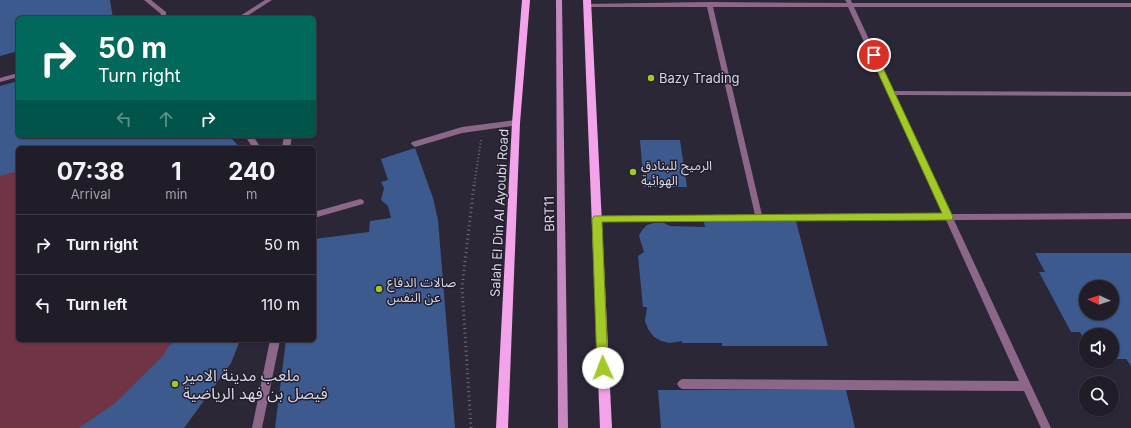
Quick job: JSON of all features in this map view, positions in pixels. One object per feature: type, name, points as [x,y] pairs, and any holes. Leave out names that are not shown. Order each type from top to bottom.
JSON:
[{"type":"main road","name":"Salah El Din Al Ayoubi Road","points":[[502,428],[516,123],[526,0]]},
{"type":"main road","name":"BRT11","points":[[559,0],[563,428]]},
{"type":"main road","points":[[587,2],[606,428]]},
{"type":"street","points":[[147,0],[164,13],[164,16]]},
{"type":"street","points":[[243,16],[268,0]]},
{"type":"street","points":[[1126,0],[1131,5]]},
{"type":"street","points":[[587,2],[709,4],[989,2],[1131,5]]},
{"type":"street","points":[[849,2],[1046,428]]},
{"type":"street","points":[[709,4],[759,217]]},
{"type":"street","points":[[0,80],[16,76]]},
{"type":"street","points":[[891,93],[1131,94]]},
{"type":"street","points":[[415,144],[456,131],[487,125],[516,123]]},
{"type":"street","points":[[316,214],[360,202]]},
{"type":"street","points":[[597,219],[1131,216]]},
{"type":"street","points":[[257,428],[275,342]]},
{"type":"street","points":[[682,384],[1026,386]]},
{"type":"path","points":[[471,428],[462,305],[462,278],[477,158],[487,125]]},
{"type":"shaded area","points":[[0,86],[16,130],[16,138],[231,138],[238,146],[16,146],[16,342],[239,342],[231,363],[184,428],[0,428]]},
{"type":"building","points":[[0,0],[110,0],[113,16],[16,16],[16,52],[0,56]]},
{"type":"building","points":[[16,82],[16,138],[231,138],[238,146],[16,146],[16,172],[0,176],[0,86]]},
{"type":"building","points":[[640,140],[680,140],[687,187],[644,187]]},
{"type":"building","name":"صالات الدفاع عن النفس","points":[[415,148],[433,198],[438,220],[455,428],[275,428],[286,342],[316,342],[316,239],[369,232],[370,221],[391,218],[388,206],[381,200],[384,188],[381,182],[388,180],[381,159]]},
{"type":"building","points":[[796,221],[828,346],[722,346],[722,343],[682,343],[682,341],[670,343],[661,341],[654,337],[648,329],[645,321],[647,307],[643,307],[638,256],[644,252],[639,236],[647,225],[664,223],[670,226],[705,227],[704,222]]},
{"type":"building","points":[[1035,253],[1131,253],[1131,366],[1126,359],[1119,359],[1119,328],[1079,328],[1079,332],[1071,332],[1039,272],[1045,272]]},
{"type":"building","name":"ملعب مدينة الامير فيصل بن فهد الرياضية","points":[[172,342],[239,342],[231,363],[184,428],[79,428],[114,404],[162,357]]},
{"type":"building","points":[[658,390],[846,390],[855,428],[661,428]]},
{"type":"place","name":"Bazy Trading","points":[[651,78]]},
{"type":"place","name":"الرميح للبنادق الهوائية","points":[[633,172]]},
{"type":"place","name":"صالات الدفاع عن النفس","points":[[379,289]]},
{"type":"place","name":"ملعب مدينة الامير فيصل بن فهد الرياضية","points":[[175,384]]},
{"type":"route","points":[[603,368],[597,219],[948,217],[874,55]]}]
